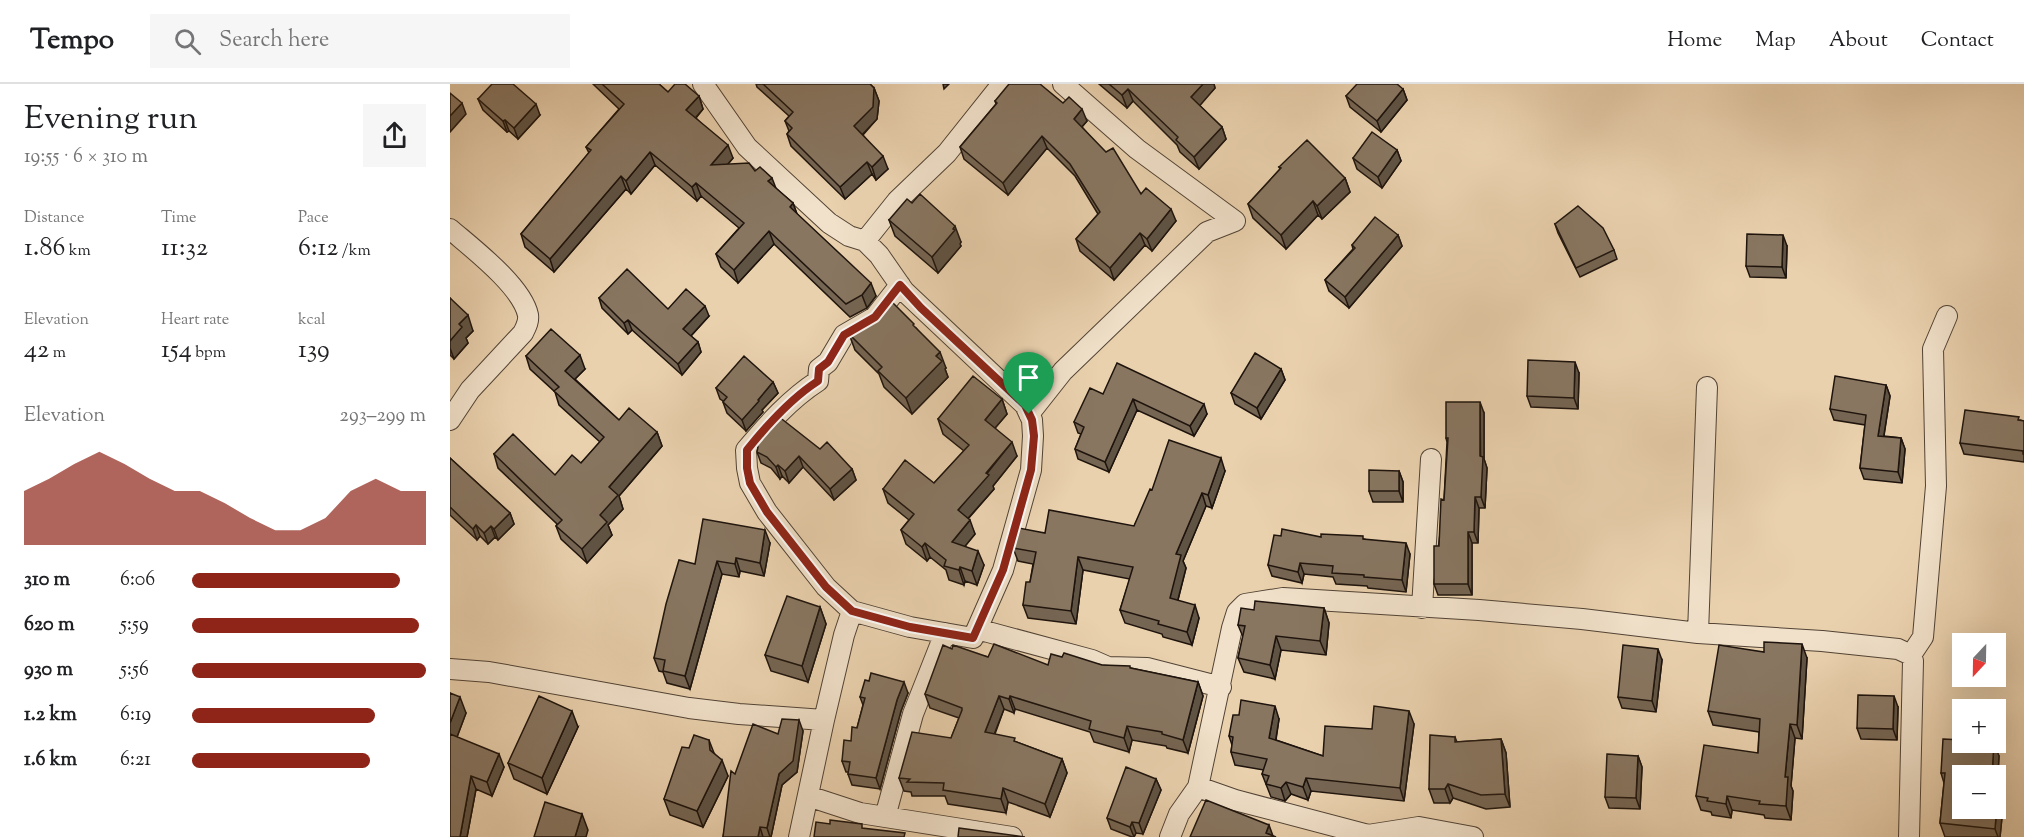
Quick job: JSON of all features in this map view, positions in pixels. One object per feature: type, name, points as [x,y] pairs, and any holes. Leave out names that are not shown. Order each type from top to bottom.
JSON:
[{"type":"street","points":[[704,84],[747,147],[830,223],[849,236],[865,241],[921,308],[1025,405],[1034,436],[1031,470],[1003,570],[973,638],[910,627],[852,611],[826,587],[767,512],[750,483],[747,450],[775,417],[799,394],[818,381],[819,369],[828,362],[844,335],[875,317],[900,285]]},
{"type":"street","points":[[865,241],[897,201],[948,153],[1002,84]]},
{"type":"street","points":[[1029,414],[1064,371],[1207,232],[1235,221],[1137,149],[1063,84]]},
{"type":"street","points":[[450,229],[508,281],[524,304],[528,316],[523,333],[470,390],[450,420]]},
{"type":"street","points":[[1911,655],[1923,637],[1936,486],[1933,349],[1947,316]]},
{"type":"street","points":[[1698,633],[1707,387]]},
{"type":"street","points":[[1422,608],[1431,459]]},
{"type":"street","points":[[1170,837],[1179,814],[1198,787],[1232,628],[1237,612],[1245,604],[1283,598],[1571,618],[1698,633],[1822,640],[1898,650],[1911,655]]},
{"type":"street","points":[[799,837],[824,720],[852,611]]},
{"type":"street","points":[[976,629],[1092,660],[1108,667],[1147,668],[1221,687]]},
{"type":"street","points":[[885,817],[913,714],[945,633]]},
{"type":"street","points":[[1909,837],[1913,661],[1911,655]]},
{"type":"street","points":[[450,669],[489,672],[699,709],[824,720]]},
{"type":"street","points":[[1198,787],[1341,833],[1368,835],[1419,827],[1473,837]]},
{"type":"street","points":[[808,796],[860,813],[1012,837]]},
{"type":"building","points":[[492,84],[513,84],[536,104],[514,128],[478,99]]},
{"type":"building","points":[[602,84],[659,84],[668,92],[675,84],[685,84],[699,96],[686,110],[728,145],[711,165],[749,163],[755,171],[760,167],[772,178],[768,181],[793,203],[790,207],[871,283],[862,295],[846,304],[769,231],[734,270],[716,254],[744,223],[696,183],[692,187],[650,152],[626,181],[621,176],[550,259],[521,234],[591,150],[586,147],[624,104]]},
{"type":"building","points":[[763,84],[870,84],[874,88],[873,107],[854,126],[883,156],[872,167],[867,162],[840,187],[787,134],[792,128],[785,121],[793,112]]},
{"type":"building","points":[[1009,84],[1040,84],[1063,103],[1069,97],[1082,109],[1074,119],[1106,152],[1113,148],[1141,194],[1146,188],[1171,209],[1147,239],[1140,233],[1110,268],[1076,239],[1100,212],[1070,164],[1042,136],[1003,183],[960,147],[997,103],[995,101]]},
{"type":"building","points":[[1109,84],[1203,84],[1191,97],[1222,127],[1194,157],[1176,140],[1178,137],[1128,89],[1122,95]]},
{"type":"building","points":[[1357,84],[1397,84],[1403,89],[1377,121],[1346,96]]},
{"type":"building","points":[[450,93],[462,103],[450,116]]},
{"type":"building","points":[[1372,132],[1397,150],[1378,177],[1353,158]]},
{"type":"building","points":[[1307,140],[1345,178],[1317,206],[1313,201],[1281,235],[1248,204],[1281,168],[1279,167]]},
{"type":"building","points":[[920,194],[955,226],[953,229],[955,230],[932,257],[889,220],[907,199],[912,203]]},
{"type":"building","points":[[1578,206],[1603,228],[1614,250],[1576,268],[1555,224]]},
{"type":"building","points":[[1375,217],[1398,235],[1345,297],[1325,280],[1355,248],[1352,245]]},
{"type":"building","points":[[1747,234],[1783,235],[1782,267],[1746,266]]},
{"type":"building","points":[[627,269],[668,309],[686,289],[705,306],[683,329],[698,342],[678,364],[628,320],[624,323],[599,298]]},
{"type":"building","points":[[887,297],[940,352],[936,356],[942,361],[906,398],[878,371],[882,367],[849,334],[863,319],[878,309]]},
{"type":"building","points":[[450,298],[468,315],[459,324],[462,327],[450,341]]},
{"type":"building","points":[[551,329],[580,355],[565,371],[619,420],[629,408],[657,432],[609,487],[618,495],[600,515],[607,522],[582,549],[556,526],[562,520],[494,454],[513,434],[555,475],[572,455],[581,463],[604,437],[554,391],[559,387],[526,356]]},
{"type":"building","points":[[1255,353],[1281,369],[1257,408],[1231,393]]},
{"type":"building","points":[[744,356],[773,382],[742,420],[723,402],[727,397],[716,388]]},
{"type":"building","points":[[1528,360],[1575,362],[1574,398],[1527,396]]},
{"type":"building","points":[[1117,363],[1204,404],[1190,426],[1133,399],[1105,462],[1075,449],[1084,427],[1074,422],[1090,388],[1103,394]]},
{"type":"building","points":[[973,376],[1002,399],[985,420],[1012,442],[986,473],[989,475],[958,510],[970,520],[952,542],[978,551],[972,571],[960,567],[959,570],[944,566],[946,560],[925,543],[922,547],[901,530],[914,514],[883,489],[905,460],[934,483],[969,445],[938,419]]},
{"type":"building","points":[[1835,376],[1886,385],[1878,436],[1901,438],[1898,472],[1860,468],[1866,415],[1830,409]]},
{"type":"building","points":[[1446,402],[1480,402],[1480,456],[1483,457],[1481,497],[1475,497],[1474,532],[1468,532],[1468,584],[1434,584],[1434,546],[1439,546],[1441,499],[1444,500],[1448,438],[1446,438]]},
{"type":"building","points":[[1965,410],[2019,417],[2018,420],[2024,421],[2024,454],[2023,451],[1960,443]]},
{"type":"building","points":[[778,416],[820,449],[827,442],[852,469],[830,489],[799,456],[785,471],[778,465],[776,467],[767,457],[757,452],[756,441]]},
{"type":"building","points":[[1169,440],[1221,458],[1208,495],[1202,493],[1176,554],[1181,555],[1170,598],[1195,605],[1187,632],[1120,610],[1133,567],[1078,557],[1071,611],[1023,605],[1026,582],[1030,582],[1036,552],[1013,548],[1019,528],[1045,533],[1049,510],[1134,526],[1150,489],[1152,490]]},
{"type":"building","points":[[450,458],[510,513],[494,529],[491,526],[484,533],[476,525],[473,529],[450,507]]},
{"type":"building","points":[[1369,470],[1399,471],[1399,491],[1369,491]]},
{"type":"building","points":[[703,519],[765,530],[760,563],[736,558],[735,564],[717,561],[685,676],[663,671],[665,660],[654,658],[679,560],[695,564]]},
{"type":"building","points":[[1282,529],[1321,537],[1321,534],[1363,536],[1363,539],[1406,543],[1402,580],[1332,573],[1333,566],[1300,563],[1298,572],[1268,565],[1274,535],[1281,536]]},
{"type":"building","points":[[787,596],[820,607],[802,666],[765,655]]},
{"type":"building","points":[[1255,601],[1324,608],[1320,641],[1276,636],[1270,665],[1238,658],[1245,626],[1238,625],[1241,608],[1254,610]]},
{"type":"building","points":[[1764,642],[1802,644],[1797,725],[1790,724],[1785,777],[1788,777],[1786,806],[1759,804],[1760,801],[1727,796],[1726,804],[1707,801],[1708,798],[1696,796],[1704,745],[1758,753],[1760,719],[1708,711],[1719,645],[1764,652]]},
{"type":"building","points":[[994,644],[1048,665],[1051,654],[1062,657],[1064,653],[1102,665],[1130,666],[1130,668],[1198,682],[1183,740],[1162,734],[1162,732],[1127,726],[1124,738],[1089,729],[1091,721],[1010,696],[1009,699],[999,696],[985,732],[1015,738],[1014,741],[1062,759],[1045,804],[1003,788],[1001,799],[943,790],[944,783],[907,782],[910,779],[899,778],[912,732],[951,738],[962,710],[962,708],[925,694],[943,645],[952,649],[953,645],[988,657]]},
{"type":"building","points":[[1623,645],[1658,649],[1652,701],[1618,697]]},
{"type":"building","points":[[871,673],[904,682],[876,778],[848,774],[850,762],[842,761],[844,740],[851,741],[852,727],[857,728],[865,698],[860,697],[865,680],[869,681]]},
{"type":"building","points":[[450,693],[460,697],[450,723]]},
{"type":"building","points":[[1858,695],[1894,696],[1893,729],[1857,728]]},
{"type":"building","points":[[539,696],[572,711],[542,778],[508,763]]},
{"type":"building","points":[[1241,700],[1275,706],[1269,738],[1323,756],[1325,726],[1372,729],[1374,706],[1409,711],[1400,788],[1306,778],[1303,787],[1286,782],[1281,788],[1266,784],[1269,776],[1262,774],[1267,759],[1231,752],[1233,737],[1229,736],[1233,715],[1239,715]]},
{"type":"building","points":[[782,719],[799,720],[793,761],[779,774],[767,828],[760,827],[758,837],[723,837],[731,771],[735,774],[753,724],[778,734]]},
{"type":"building","points":[[450,734],[499,754],[487,782],[471,776],[460,837],[450,837]]},
{"type":"building","points":[[694,735],[709,740],[710,750],[722,760],[697,811],[664,799],[682,747],[689,748]]},
{"type":"building","points":[[1430,735],[1455,737],[1455,742],[1501,739],[1505,794],[1481,795],[1448,784],[1445,789],[1429,789]]},
{"type":"building","points":[[1943,739],[1952,739],[1952,753],[1993,753],[1993,765],[1952,765],[1952,819],[1996,819],[1995,829],[1940,823],[1945,773],[1941,773]]},
{"type":"building","points":[[1607,754],[1638,756],[1636,798],[1605,797]]},
{"type":"building","points":[[1126,767],[1156,779],[1139,823],[1132,822],[1130,827],[1107,818]]},
{"type":"building","points":[[1206,800],[1269,825],[1266,833],[1276,837],[1190,837]]},
{"type":"building","points":[[545,802],[582,814],[575,837],[534,837]]},
{"type":"building","points":[[830,820],[862,824],[862,828],[905,833],[904,837],[814,837],[816,822],[830,824]]},
{"type":"building","points":[[959,828],[1025,837],[958,837]]},
{"type":"route","points":[[900,285],[921,308],[1025,405],[1029,414],[1034,436],[1031,470],[1003,570],[973,638],[910,627],[852,611],[826,587],[767,512],[750,483],[747,450],[775,417],[799,394],[818,381],[819,369],[828,362],[844,335],[875,317],[900,285]]}]
